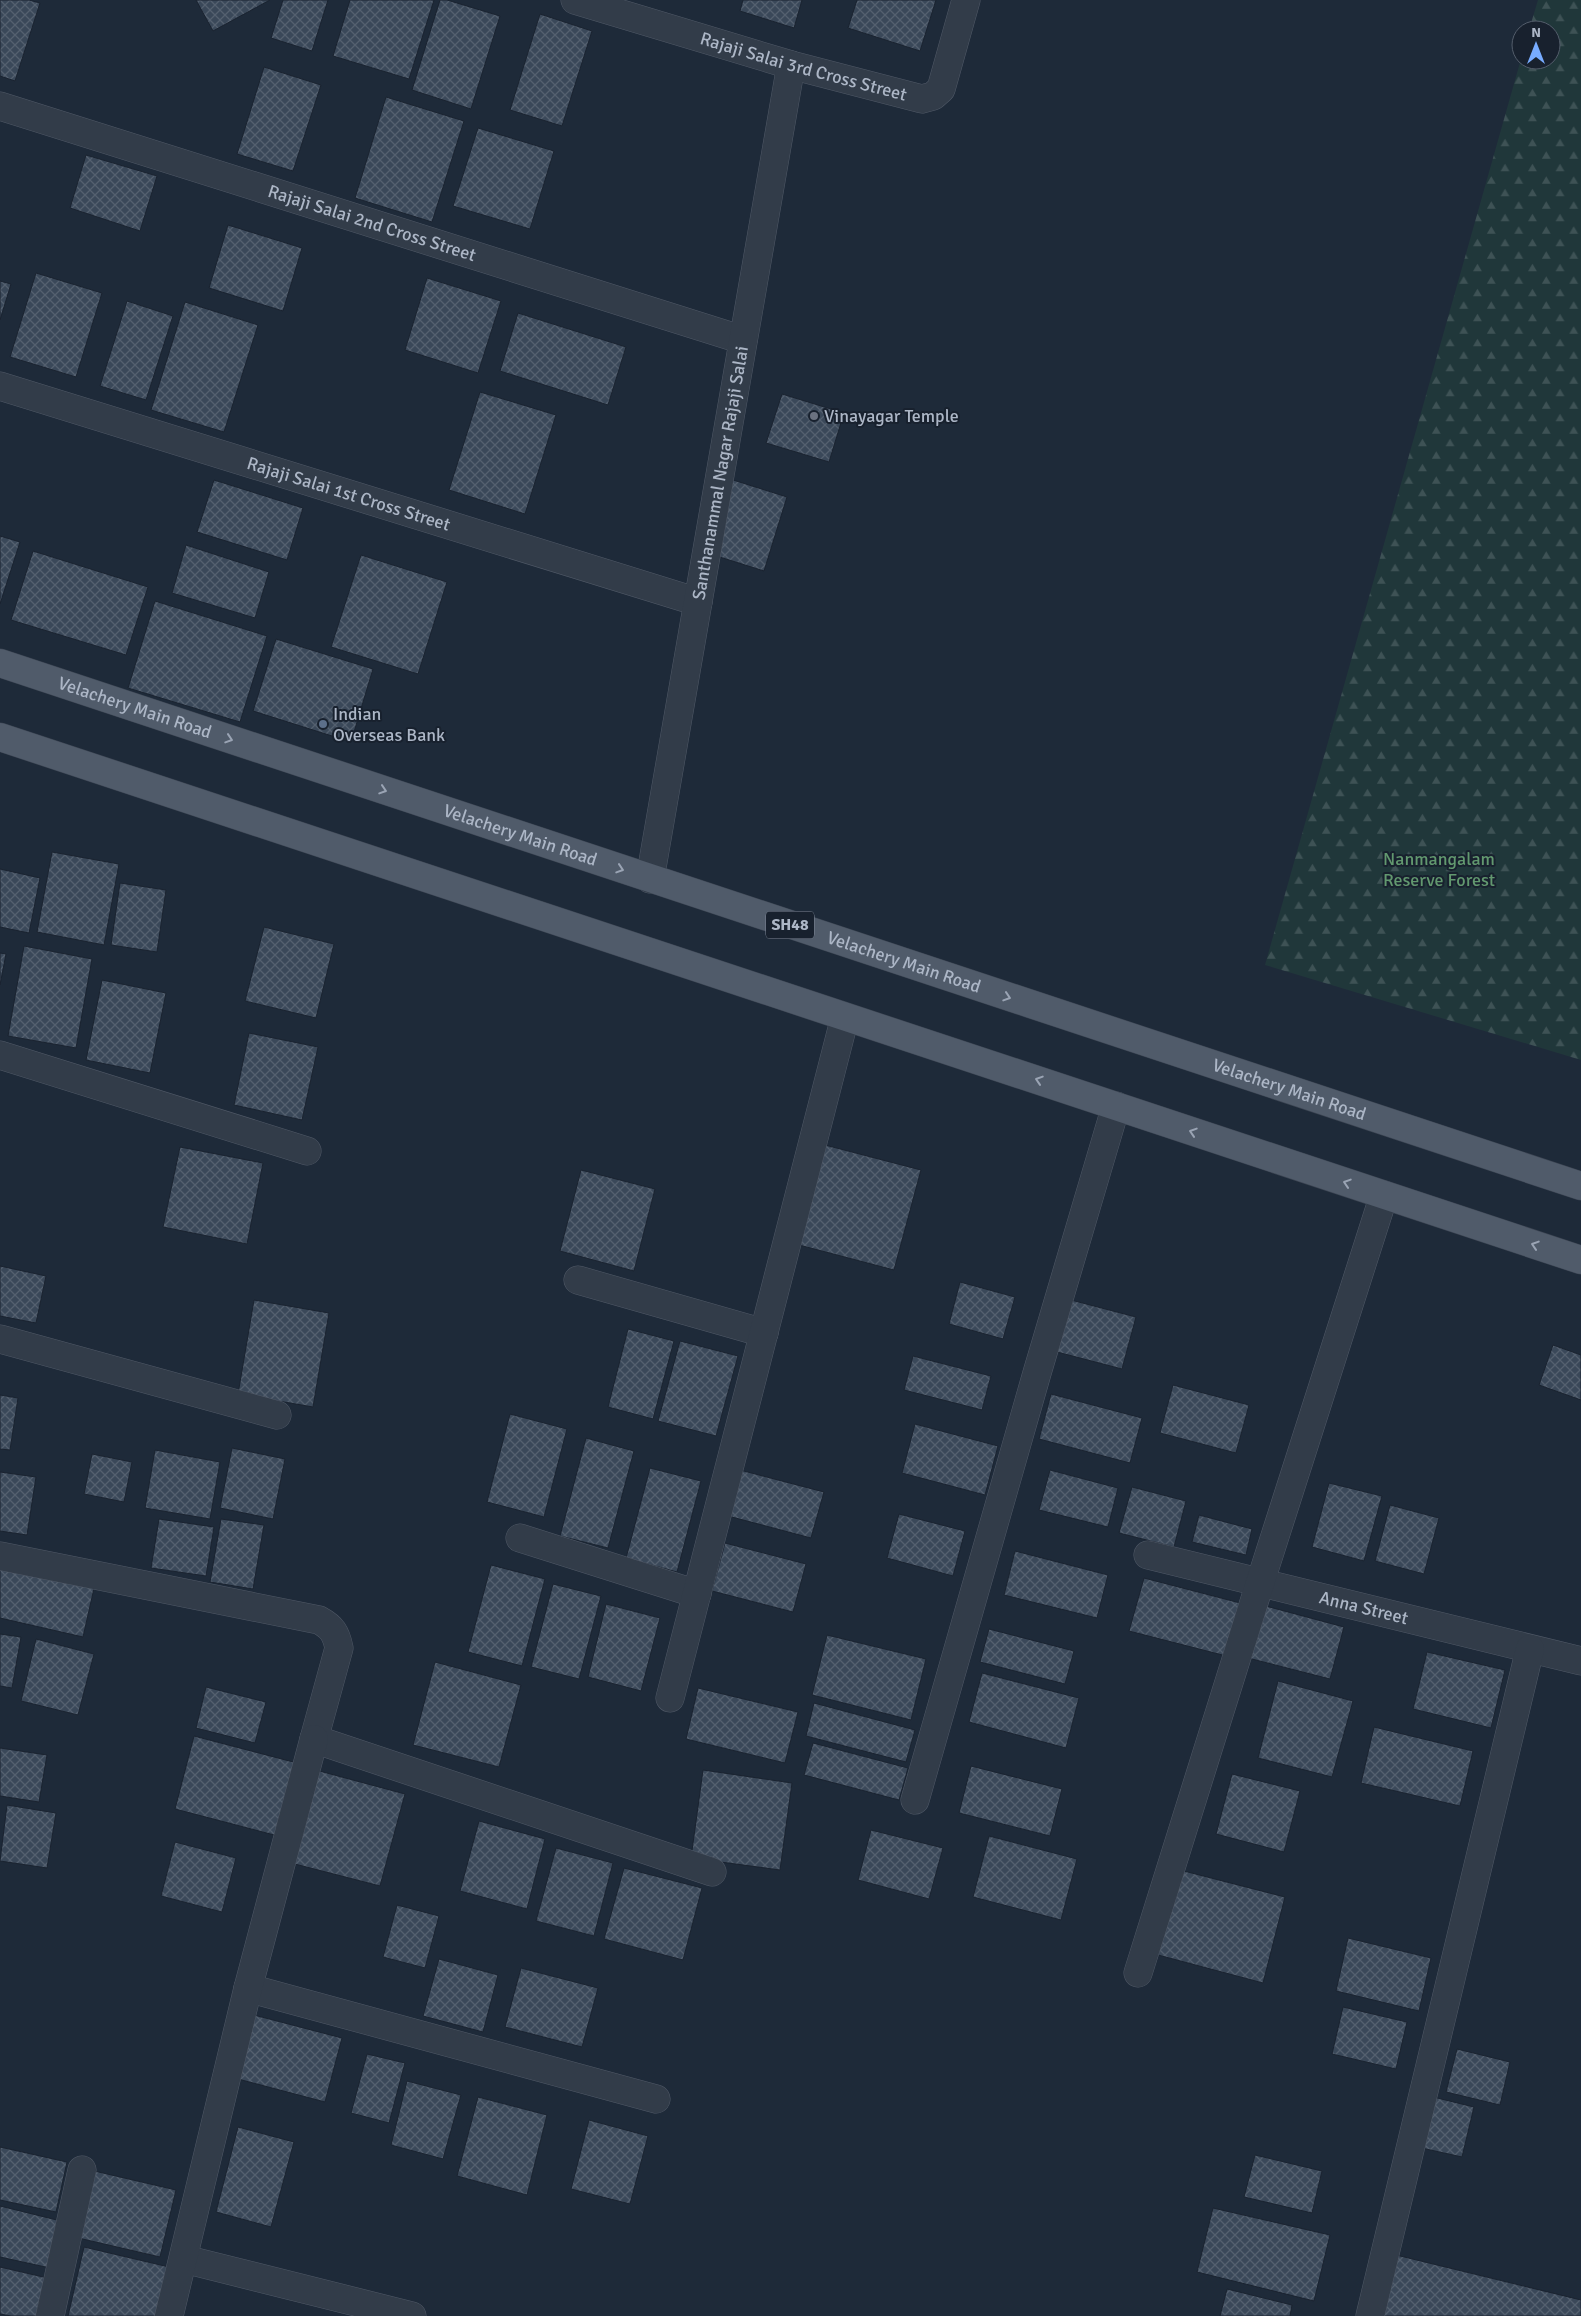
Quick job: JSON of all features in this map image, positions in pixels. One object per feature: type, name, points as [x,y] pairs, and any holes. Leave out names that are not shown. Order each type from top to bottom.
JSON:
[{"type":"main road","name":"Velachery Main Road","points":[[0,663],[1581,1186]]},
{"type":"main road","points":[[1,741],[1581,1260]]},
{"type":"street","name":"Rajaji Salai 3rd Cross Street","points":[[574,0],[791,65],[922,99],[933,96],[941,89],[966,0]]},
{"type":"street","name":"Santhanammal Nagar Rajaji Salai","points":[[650,879],[791,65]]},
{"type":"street","name":"Rajaji Salai 2nd Cross Street","points":[[0,106],[743,340]]},
{"type":"street","name":"Rajaji Salai 1st Cross Street","points":[[0,386],[698,602]]},
{"type":"street","points":[[670,1698],[846,1017]]},
{"type":"street","points":[[0,1054],[307,1151]]},
{"type":"street","points":[[915,1800],[1037,1373],[1116,1106]]},
{"type":"street","points":[[1138,1973],[1384,1195]]},
{"type":"street","points":[[578,1280],[764,1333]]},
{"type":"street","points":[[0,1339],[277,1415]]},
{"type":"street","points":[[520,1538],[697,1594]]},
{"type":"street","name":"Anna Street","points":[[1148,1554],[1581,1661]]},
{"type":"street","points":[[0,1556],[319,1620],[329,1625],[337,1635],[339,1648],[248,1988],[169,2316]]},
{"type":"street","points":[[1370,2316],[1530,1649]]},
{"type":"street","points":[[314,1739],[712,1872]]},
{"type":"street","points":[[248,1988],[656,2099]]},
{"type":"street","points":[[50,2316],[82,2170]]},
{"type":"street","points":[[184,2258],[412,2316]]},
{"type":"green space","name":"Nanmangalam Reserve Forest","points":[[1538,0],[1581,0],[1581,1060],[1265,965],[1518,70],[1561,70],[1561,20],[1532,20]]},
{"type":"building","points":[[0,0],[29,0],[40,3],[15,81],[0,76]]},
{"type":"building","points":[[196,0],[270,0],[213,31]]},
{"type":"building","points":[[283,0],[328,0],[312,51],[271,38]]},
{"type":"building","points":[[350,0],[434,0],[409,79],[333,56]]},
{"type":"building","points":[[440,0],[447,0],[500,16],[471,109],[412,90]]},
{"type":"building","points":[[743,0],[802,0],[794,28],[740,11]]},
{"type":"building","points":[[857,0],[936,0],[920,51],[848,28]]},
{"type":"building","points":[[540,14],[592,31],[562,126],[510,110]]},
{"type":"building","points":[[264,67],[321,85],[293,171],[237,154]]},
{"type":"building","points":[[386,97],[464,121],[432,222],[355,198]]},
{"type":"building","points":[[478,128],[554,151],[530,229],[453,206]]},
{"type":"building","points":[[86,155],[157,176],[140,231],[70,208]]},
{"type":"building","points":[[228,225],[302,248],[283,311],[209,288]]},
{"type":"building","points":[[36,273],[102,293],[76,377],[10,357]]},
{"type":"building","points":[[427,278],[501,301],[478,373],[405,350]]},
{"type":"building","points":[[0,281],[11,284],[0,320]]},
{"type":"building","points":[[127,301],[173,316],[146,400],[100,386]]},
{"type":"building","points":[[185,302],[258,325],[224,432],[151,410]]},
{"type":"building","points":[[518,313],[626,347],[608,405],[500,371]]},
{"type":"building","points":[[480,392],[556,415],[525,514],[449,490]]},
{"type":"building","points":[[782,394],[844,413],[829,462],[766,443]]},
{"type":"building","points":[[730,479],[787,497],[764,571],[707,553]]},
{"type":"building","points":[[214,480],[303,508],[287,560],[197,532]]},
{"type":"building","points":[[0,536],[20,542],[0,604]]},
{"type":"building","points":[[186,545],[269,572],[255,618],[172,593]]},
{"type":"building","points":[[33,551],[148,587],[126,655],[11,620]]},
{"type":"building","points":[[361,555],[447,582],[418,674],[331,647]]},
{"type":"building","points":[[155,601],[267,636],[240,722],[128,688]]},
{"type":"building","points":[[276,639],[373,669],[351,742],[253,711]]},
{"type":"building","points":[[52,852],[119,864],[104,945],[37,932]]},
{"type":"building","points":[[0,869],[40,878],[29,933],[0,927]]},
{"type":"building","points":[[120,883],[166,890],[157,952],[111,945]]},
{"type":"building","points":[[264,927],[334,944],[316,1018],[245,1001]]},
{"type":"building","points":[[24,946],[92,959],[76,1048],[8,1036]]},
{"type":"building","points":[[0,953],[6,954],[0,985]]},
{"type":"building","points":[[102,980],[166,993],[150,1073],[86,1060]]},
{"type":"building","points":[[249,1033],[318,1047],[302,1120],[234,1105]]},
{"type":"building","points":[[825,1145],[921,1170],[894,1270],[799,1245]]},
{"type":"building","points":[[180,1147],[263,1163],[247,1244],[163,1227]]},
{"type":"building","points":[[581,1170],[655,1189],[634,1271],[560,1251]]},
{"type":"building","points":[[0,1266],[46,1276],[36,1323],[0,1316]]},
{"type":"building","points":[[960,1282],[1015,1297],[1003,1339],[949,1324]]},
{"type":"building","points":[[254,1300],[329,1313],[313,1407],[238,1394]]},
{"type":"building","points":[[1071,1300],[1136,1317],[1122,1369],[1057,1352]]},
{"type":"building","points":[[628,1329],[674,1341],[653,1419],[608,1407]]},
{"type":"building","points":[[680,1341],[738,1356],[716,1436],[658,1421]]},
{"type":"building","points":[[1553,1345],[1581,1355],[1581,1400],[1539,1385]]},
{"type":"building","points":[[913,1356],[991,1376],[982,1410],[904,1390]]},
{"type":"building","points":[[1173,1385],[1249,1405],[1236,1453],[1160,1433]]},
{"type":"building","points":[[1051,1394],[1142,1418],[1130,1463],[1039,1439]]},
{"type":"building","points":[[0,1395],[18,1398],[10,1450],[0,1449]]},
{"type":"building","points":[[510,1414],[567,1429],[544,1517],[487,1502]]},
{"type":"building","points":[[915,1424],[998,1446],[985,1495],[902,1473]]},
{"type":"building","points":[[586,1438],[634,1451],[608,1548],[560,1536]]},
{"type":"building","points":[[232,1448],[285,1459],[273,1519],[220,1508]]},
{"type":"building","points":[[155,1450],[220,1462],[210,1519],[145,1508]]},
{"type":"building","points":[[92,1454],[132,1462],[124,1502],[84,1494]]},
{"type":"building","points":[[650,1468],[701,1481],[677,1572],[626,1558]]},
{"type":"building","points":[[740,1470],[824,1492],[811,1538],[728,1516]]},
{"type":"building","points":[[1050,1470],[1118,1488],[1108,1527],[1039,1510]]},
{"type":"building","points":[[0,1472],[36,1477],[27,1535],[0,1531]]},
{"type":"building","points":[[1329,1483],[1382,1496],[1364,1561],[1312,1547]]},
{"type":"building","points":[[1132,1487],[1186,1501],[1174,1547],[1119,1533]]},
{"type":"building","points":[[1390,1505],[1439,1518],[1424,1574],[1375,1561]]},
{"type":"building","points":[[899,1514],[965,1531],[953,1576],[887,1558]]},
{"type":"building","points":[[1199,1515],[1252,1529],[1246,1555],[1192,1542]]},
{"type":"building","points":[[159,1519],[214,1527],[206,1576],[151,1568]]},
{"type":"building","points":[[221,1519],[264,1525],[253,1589],[210,1582]]},
{"type":"building","points":[[725,1543],[806,1564],[793,1612],[712,1591]]},
{"type":"building","points":[[1015,1551],[1108,1575],[1097,1618],[1004,1595]]},
{"type":"building","points":[[0,1562],[95,1584],[83,1637],[0,1618]]},
{"type":"building","points":[[491,1565],[545,1579],[522,1666],[468,1652]]},
{"type":"building","points":[[1144,1578],[1248,1605],[1234,1658],[1129,1631]]},
{"type":"building","points":[[553,1584],[601,1596],[579,1679],[531,1667]]},
{"type":"building","points":[[606,1604],[660,1618],[641,1691],[588,1677]]},
{"type":"building","points":[[1262,1605],[1344,1627],[1330,1679],[1248,1658]]},
{"type":"building","points":[[989,1629],[1074,1651],[1065,1684],[980,1662]]},
{"type":"building","points":[[0,1634],[21,1637],[12,1688],[0,1686]]},
{"type":"building","points":[[827,1635],[926,1659],[911,1720],[812,1695]]},
{"type":"building","points":[[36,1639],[94,1654],[78,1715],[21,1701]]},
{"type":"building","points":[[1427,1652],[1505,1670],[1491,1728],[1413,1709]]},
{"type":"building","points":[[435,1662],[521,1685],[499,1767],[413,1745]]},
{"type":"building","points":[[982,1673],[1079,1698],[1066,1748],[969,1722]]},
{"type":"building","points":[[1278,1681],[1353,1701],[1332,1777],[1258,1758]]},
{"type":"building","points":[[206,1687],[266,1702],[255,1743],[196,1728]]},
{"type":"building","points":[[698,1688],[798,1712],[785,1763],[686,1739]]},
{"type":"building","points":[[814,1703],[915,1730],[906,1762],[806,1736]]},
{"type":"building","points":[[1374,1727],[1473,1751],[1460,1806],[1361,1783]]},
{"type":"building","points":[[194,1736],[297,1763],[278,1836],[175,1809]]},
{"type":"building","points":[[813,1743],[908,1768],[899,1800],[804,1775]]},
{"type":"building","points":[[0,1748],[47,1755],[39,1802],[0,1796]]},
{"type":"building","points":[[971,1766],[1062,1789],[1050,1836],[959,1813]]},
{"type":"building","points":[[312,1769],[405,1794],[380,1886],[287,1862]]},
{"type":"building","points":[[703,1770],[792,1783],[780,1870],[691,1858]]},
{"type":"building","points":[[1232,1774],[1300,1791],[1284,1852],[1216,1834]]},
{"type":"building","points":[[7,1805],[56,1813],[47,1868],[0,1861]]},
{"type":"building","points":[[479,1821],[545,1839],[527,1909],[460,1891]]},
{"type":"building","points":[[871,1830],[943,1848],[929,1899],[858,1880]]},
{"type":"building","points":[[989,1836],[1077,1859],[1061,1920],[973,1897]]},
{"type":"building","points":[[175,1842],[236,1858],[222,1912],[161,1896]]},
{"type":"building","points":[[556,1848],[613,1863],[594,1936],[536,1921]]},
{"type":"building","points":[[624,1868],[702,1888],[683,1960],[604,1939]]},
{"type":"building","points":[[1180,1870],[1285,1897],[1263,1983],[1158,1955]]},
{"type":"building","points":[[397,1905],[439,1916],[425,1968],[383,1957]]},
{"type":"building","points":[[1348,1938],[1431,1958],[1419,2011],[1336,1991]]},
{"type":"building","points":[[439,1959],[498,1975],[483,2032],[423,2016]]},
{"type":"building","points":[[521,1968],[598,1988],[582,2047],[505,2027]]},
{"type":"building","points":[[1343,2007],[1407,2022],[1396,2069],[1332,2054]]},
{"type":"building","points":[[254,2015],[342,2038],[325,2102],[238,2079]]},
{"type":"building","points":[[1457,2049],[1510,2062],[1500,2105],[1446,2092]]},
{"type":"building","points":[[367,2054],[405,2063],[389,2123],[351,2113]]},
{"type":"building","points":[[407,2081],[461,2095],[443,2159],[391,2145]]},
{"type":"building","points":[[1429,2096],[1474,2107],[1462,2157],[1417,2147]]},
{"type":"building","points":[[478,2097],[547,2115],[527,2195],[457,2176]]},
{"type":"building","points":[[589,2120],[648,2136],[630,2204],[571,2189]]},
{"type":"building","points":[[238,2127],[294,2142],[271,2227],[216,2212]]},
{"type":"building","points":[[0,2147],[67,2162],[56,2212],[0,2200]]},
{"type":"building","points":[[1255,2155],[1322,2171],[1312,2213],[1244,2197]]},
{"type":"building","points":[[90,2170],[176,2190],[160,2257],[74,2237]]},
{"type":"building","points":[[0,2206],[61,2221],[50,2268],[0,2257]]},
{"type":"building","points":[[1213,2208],[1330,2235],[1314,2301],[1197,2272]]},
{"type":"building","points":[[84,2247],[169,2267],[157,2316],[68,2316]]},
{"type":"building","points":[[1392,2254],[1581,2300],[1581,2316],[1377,2316]]},
{"type":"building","points":[[0,2267],[52,2279],[43,2316],[0,2314]]},
{"type":"building","points":[[1227,2289],[1292,2305],[1290,2316],[1220,2316]]},
{"type":"place","name":"Vinayagar Temple","points":[[814,416]]},
{"type":"place","name":"Indian Overseas Bank","points":[[323,724]]}]
